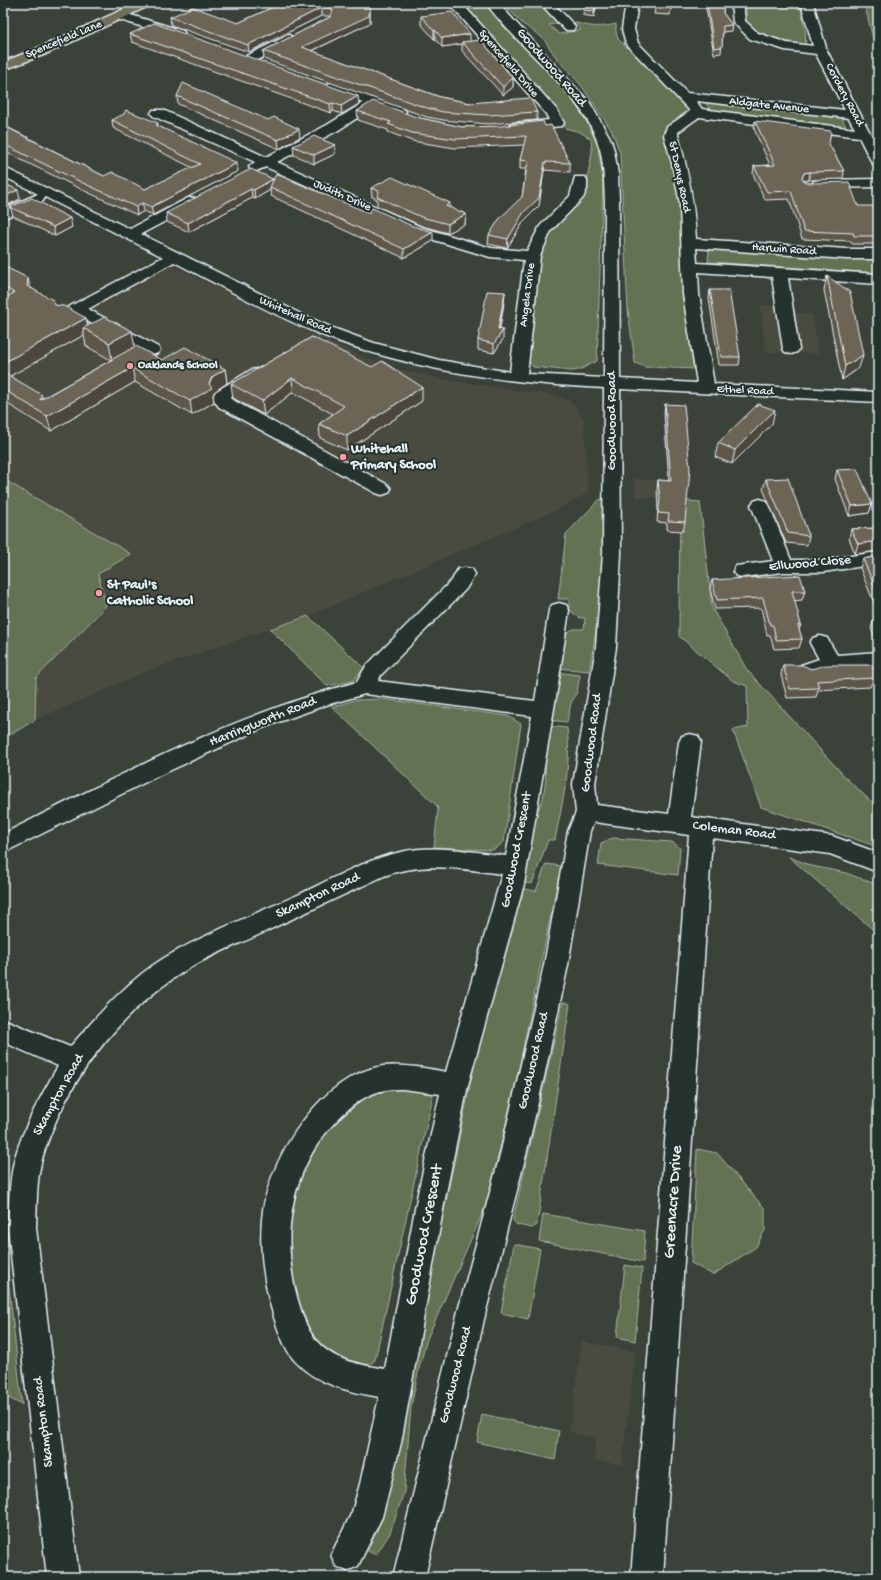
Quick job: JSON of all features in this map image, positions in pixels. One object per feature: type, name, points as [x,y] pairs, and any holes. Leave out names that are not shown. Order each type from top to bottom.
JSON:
[{"type":"main road","name":"Spencefield Lane","points":[[3,66],[42,51],[147,3]]},
{"type":"street","name":"Spencefield Drive","points":[[457,5],[479,3]]},
{"type":"street","name":"Goodwood Road","points":[[409,1577],[472,1311],[513,1155],[556,965],[579,831],[587,812],[584,784],[606,647],[610,599],[612,554],[612,200],[611,174],[607,150],[600,132],[584,102],[492,3]]},
{"type":"street","points":[[546,3],[569,27]]},
{"type":"street","points":[[632,3],[627,26],[628,36],[632,44],[684,96],[697,112]]},
{"type":"street","name":"Cordery Road","points":[[737,3],[739,22],[754,36],[785,46],[821,51]]},
{"type":"street","name":"Cordery Road","points":[[807,3],[821,51],[878,161]]},
{"type":"street","name":"Spencefield Drive","points":[[457,5],[552,114],[557,123],[505,128]]},
{"type":"street","points":[[121,16],[164,28],[191,39]]},
{"type":"street","points":[[250,59],[298,34]]},
{"type":"street","points":[[235,54],[264,64]]},
{"type":"street","points":[[315,82],[408,116]]},
{"type":"street","name":"Aldgate Avenue","points":[[684,96],[855,115]]},
{"type":"street","points":[[246,173],[332,128],[372,103]]},
{"type":"street","name":"Aldgate Avenue","points":[[697,112],[864,134]]},
{"type":"street","name":"St Denys Road","points":[[697,112],[672,130],[671,135],[679,163],[687,204],[691,294],[706,389]]},
{"type":"street","name":"Judith Drive","points":[[158,113],[416,230],[490,252],[532,256]]},
{"type":"street","name":"Whitehall Road","points":[[3,171],[293,316],[327,331],[368,346],[438,365],[518,378],[612,384]]},
{"type":"street","name":"Angela Drive","points":[[518,378],[532,256],[545,229],[576,198],[580,189],[580,180]]},
{"type":"street","points":[[809,185],[878,183]]},
{"type":"street","points":[[3,215],[48,193]]},
{"type":"street","points":[[131,234],[205,194]]},
{"type":"street","name":"Harwin Road","points":[[689,243],[846,254],[878,254]]},
{"type":"street","points":[[152,350],[70,312],[175,256]]},
{"type":"street","name":"Harwin Road","points":[[690,266],[878,279]]},
{"type":"street","points":[[779,272],[791,349]]},
{"type":"street","points":[[308,342],[327,331]]},
{"type":"street","points":[[272,365],[221,396],[221,399],[225,404],[382,489]]},
{"type":"street","name":"Ethel Road","points":[[612,384],[878,397]]},
{"type":"street","points":[[760,505],[784,566]]},
{"type":"street","name":"Ellwood Close","points":[[743,571],[784,566],[824,566],[862,559],[878,558]]},
{"type":"street","points":[[365,687],[373,671],[459,584],[465,574]]},
{"type":"street","name":"Goodwood Crescent","points":[[347,1555],[366,1517],[386,1443],[395,1385],[432,1193],[455,1085],[499,934],[514,866],[543,710],[559,610]]},
{"type":"street","points":[[820,643],[831,663]]},
{"type":"street","points":[[808,670],[845,660],[878,659]]},
{"type":"street","name":"Harringworth Road","points":[[3,844],[150,770],[258,722],[320,699],[365,687],[543,710]]},
{"type":"street","name":"Greenacre Drive","points":[[646,1577],[690,825],[690,742]]},
{"type":"street","name":"Coleman Road","points":[[587,812],[832,845],[878,863]]},
{"type":"street","name":"Skampton Road","points":[[63,1577],[22,1228],[24,1184],[28,1160],[42,1120],[74,1061],[111,1018],[146,985],[172,966],[206,948],[376,869],[400,861],[429,857],[514,866]]},
{"type":"street","points":[[3,1030],[74,1061]]},
{"type":"street","points":[[395,1385],[352,1377],[324,1367],[305,1352],[291,1321],[279,1286],[274,1249],[275,1220],[280,1194],[292,1164],[308,1135],[330,1109],[353,1090],[376,1079],[400,1078],[428,1080],[455,1085]]},
{"type":"shaded area","points":[[157,258],[310,333],[387,367],[441,379],[556,396],[568,400],[576,406],[584,420],[588,493],[554,511],[317,612],[148,671],[35,720],[3,739],[3,339]]},
{"type":"shaded area","points":[[760,305],[789,306],[798,314],[812,314],[819,354],[766,352]]},
{"type":"shaded area","points":[[634,479],[682,481],[683,499],[635,497]]},
{"type":"shaded area","points":[[582,1341],[635,1352],[622,1465],[594,1460],[596,1438],[569,1432]]},
{"type":"green space","points":[[502,3],[541,3],[561,23],[549,25],[559,34],[581,30],[574,22],[595,26],[616,24],[618,39],[661,79],[690,111],[688,115],[664,130],[663,134],[673,162],[680,198],[696,369],[645,367],[635,363],[628,310],[620,153],[612,131],[581,85],[558,60],[543,38],[523,24]]},
{"type":"green space","points":[[746,3],[800,3],[806,36],[805,46],[760,35],[746,23]]},
{"type":"green space","points":[[864,3],[878,3],[878,54],[876,50]]},
{"type":"green space","points":[[472,7],[489,7],[566,90],[587,122],[598,147],[603,180],[597,361],[579,370],[572,371],[533,367],[526,357],[539,257],[545,238],[556,223],[579,202],[585,192],[592,152],[591,139],[580,132],[565,128],[565,125],[467,10]]},
{"type":"green space","points":[[704,101],[842,118],[847,129],[712,112]]},
{"type":"green space","points":[[709,248],[878,257],[878,273],[708,262]]},
{"type":"green space","points":[[3,479],[131,554],[98,574],[106,606],[36,678],[35,720],[3,739]]},
{"type":"green space","points":[[600,499],[604,500],[603,565],[599,607],[589,671],[557,668],[565,634],[573,629],[584,629],[585,618],[580,618],[569,610],[569,599],[558,599],[566,534]]},
{"type":"green space","points":[[680,500],[700,502],[712,608],[747,670],[848,780],[878,808],[878,847],[761,807],[733,730],[748,727],[747,686],[733,681],[679,636]]},
{"type":"green space","points":[[308,616],[364,668],[353,681],[327,686],[270,629]]},
{"type":"green space","points":[[556,672],[580,675],[577,692],[571,703],[567,722],[548,720]]},
{"type":"green space","points":[[382,699],[508,716],[521,724],[504,842],[495,849],[490,850],[434,847],[438,809],[437,806],[332,707],[355,700]]},
{"type":"green space","points":[[548,726],[567,728],[567,770],[555,840],[548,840],[532,884],[520,882],[530,831],[543,798],[546,779],[544,759]]},
{"type":"green space","points":[[613,838],[672,842],[680,848],[678,875],[598,865],[601,843]]},
{"type":"green space","points":[[789,857],[812,866],[846,873],[878,885],[878,934]]},
{"type":"green space","points":[[546,864],[561,866],[518,1073],[487,1203],[427,1339],[411,1407],[404,1492],[390,1533],[376,1555],[368,1551],[368,1543],[386,1491],[485,1013],[519,888],[536,891]]},
{"type":"green space","points":[[563,1002],[570,1004],[537,1225],[532,1228],[517,1225],[513,1220]]},
{"type":"green space","points":[[384,1085],[424,1089],[433,1096],[375,1360],[366,1368],[341,1366],[311,1339],[294,1288],[290,1249],[282,1245],[298,1165],[329,1129],[369,1094]]},
{"type":"green space","points":[[697,1149],[717,1153],[765,1209],[765,1230],[756,1247],[713,1275],[691,1263]]},
{"type":"green space","points":[[3,1206],[8,1207],[6,1259],[22,1405],[3,1395]]},
{"type":"green space","points":[[543,1214],[645,1231],[643,1262],[539,1241]]},
{"type":"green space","points":[[514,1244],[540,1249],[528,1319],[501,1313]]},
{"type":"green space","points":[[625,1265],[642,1268],[635,1341],[617,1337]]},
{"type":"green space","points":[[482,1414],[559,1431],[555,1460],[477,1442]]},
{"type":"building","points":[[282,3],[370,3],[369,16],[302,47],[440,97],[470,103],[530,98],[537,112],[488,115],[443,112],[427,108],[263,51],[330,17],[333,11],[330,8],[321,8],[248,45],[170,17],[193,7],[238,23]]},
{"type":"building","points":[[584,3],[596,3],[594,11],[583,10]]},
{"type":"building","points":[[656,3],[672,3],[670,8],[655,7]]},
{"type":"building","points":[[707,3],[724,3],[723,13],[732,25],[723,26],[722,47],[714,48]]},
{"type":"building","points":[[452,12],[470,34],[442,38],[421,16]]},
{"type":"building","points":[[154,23],[358,96],[341,106],[333,103],[330,104],[130,34]]},
{"type":"building","points":[[481,40],[513,78],[503,87],[462,42]]},
{"type":"building","points":[[183,83],[268,120],[274,117],[299,129],[278,140],[177,96]]},
{"type":"building","points":[[373,101],[416,117],[462,127],[501,126],[543,121],[545,126],[551,125],[570,163],[545,162],[539,198],[524,212],[508,239],[489,235],[500,218],[522,197],[528,161],[520,160],[526,136],[455,139],[412,133],[388,124],[391,122],[357,111]]},
{"type":"building","points":[[126,110],[158,123],[156,125],[237,163],[151,207],[142,203],[136,207],[3,144],[3,123],[7,125],[4,126],[104,176],[112,172],[145,189],[200,164],[112,120],[124,114]]},
{"type":"building","points":[[755,121],[831,131],[829,144],[844,171],[804,173],[802,178],[805,182],[811,183],[849,182],[858,206],[876,206],[878,213],[878,236],[854,236],[853,233],[804,231],[791,191],[767,192],[754,166],[775,165]]},
{"type":"building","points":[[314,136],[335,145],[314,155],[293,146]]},
{"type":"building","points":[[251,169],[273,179],[254,190],[251,189],[188,223],[166,213]]},
{"type":"building","points":[[276,174],[369,213],[372,208],[410,225],[433,232],[404,249],[270,187]]},
{"type":"building","points":[[392,177],[450,203],[446,206],[466,214],[448,224],[421,217],[377,197],[379,191],[371,188]]},
{"type":"building","points":[[3,183],[18,190],[3,197]]},
{"type":"building","points":[[32,198],[70,218],[53,227],[10,207]]},
{"type":"building","points":[[3,266],[28,278],[27,286],[53,300],[55,305],[64,306],[86,318],[3,363],[3,299],[14,293],[3,286]]},
{"type":"building","points":[[827,276],[850,292],[863,355],[845,366]]},
{"type":"building","points":[[710,290],[729,290],[740,357],[721,357]]},
{"type":"building","points":[[487,291],[505,292],[498,329],[503,330],[494,344],[478,340]]},
{"type":"building","points":[[105,317],[132,331],[109,343],[83,328]]},
{"type":"building","points":[[312,337],[372,367],[382,361],[422,387],[347,436],[319,424],[344,406],[292,378],[262,401],[231,384]]},
{"type":"building","points":[[136,346],[162,360],[185,347],[225,369],[212,377],[209,384],[212,388],[190,401],[132,368],[47,416],[3,389],[3,372],[42,395],[40,400]]},
{"type":"building","points":[[665,404],[684,405],[690,470],[685,522],[668,521],[669,514],[658,513],[660,500],[658,480],[671,481]]},
{"type":"building","points":[[758,404],[775,410],[735,450],[718,443]]},
{"type":"building","points":[[857,469],[872,504],[852,506],[837,470]]},
{"type":"building","points":[[788,478],[809,536],[788,533],[766,479]]},
{"type":"building","points":[[878,528],[878,541],[858,544],[851,529]]},
{"type":"building","points":[[878,556],[878,595],[863,559]]},
{"type":"building","points":[[800,575],[805,591],[792,591],[801,625],[798,625],[802,639],[776,640],[773,625],[770,625],[763,598],[717,600],[712,580]]},
{"type":"building","points":[[874,619],[878,619],[878,630]]},
{"type":"building","points":[[783,665],[802,665],[811,669],[826,665],[873,665],[874,678],[817,681],[819,688],[790,689]]},
{"type":"place","name":"Oaklands School","points":[[130,366]]},
{"type":"place","name":"Whitehall Primary School","points":[[343,457]]},
{"type":"place","name":"St Paul's Catholic School","points":[[99,593]]}]
